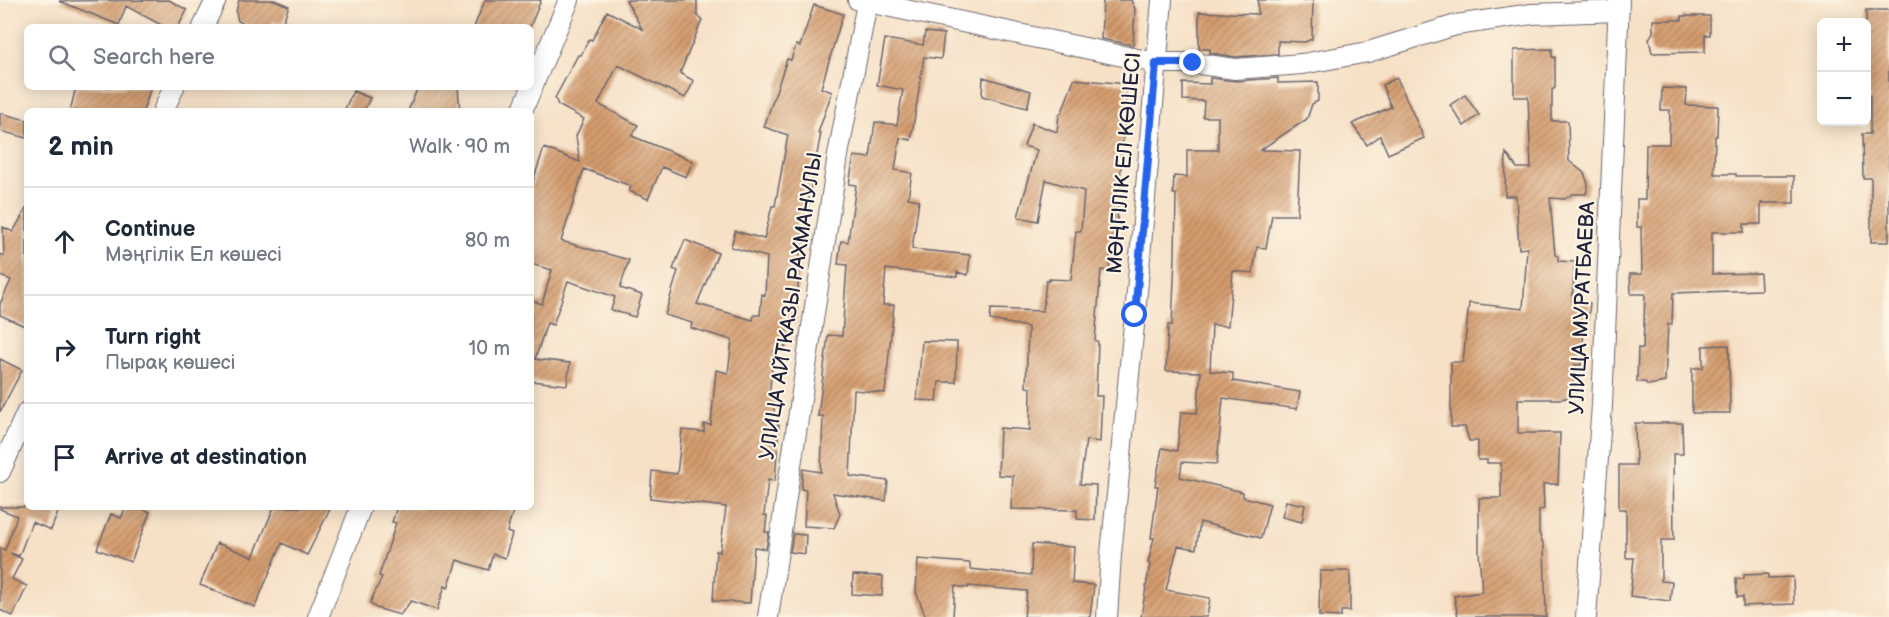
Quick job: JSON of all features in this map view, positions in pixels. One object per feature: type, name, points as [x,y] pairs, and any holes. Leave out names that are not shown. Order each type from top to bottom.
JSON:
[{"type":"street","points":[[204,24],[216,0]]},
{"type":"street","points":[[534,83],[569,0]]},
{"type":"street","name":"МӘҢГІЛІК ЕЛ КӨШЕСІ","points":[[1107,617],[1162,0]]},
{"type":"street","points":[[862,1],[1156,63],[1193,63],[1234,69],[1302,64],[1368,52],[1456,25],[1619,5]]},
{"type":"street","name":"УЛИЦА АЙТКАЗЫ РАХМАНУЛЫ","points":[[768,617],[862,1]]},
{"type":"street","name":"УЛИЦА МУРАТБАЕВА","points":[[1586,617],[1602,405],[1619,5]]},
{"type":"street","points":[[164,108],[173,90]]},
{"type":"street","points":[[523,108],[531,90]]},
{"type":"street","points":[[0,472],[24,419]]},
{"type":"street","points":[[318,617],[360,510]]},
{"type":"building","points":[[169,0],[187,10],[180,24],[159,24],[126,6],[119,24],[116,24],[59,1]]},
{"type":"building","points":[[239,0],[274,0],[289,6],[282,24],[274,21],[272,24],[246,24],[238,21],[236,12]]},
{"type":"building","points":[[485,0],[541,0],[531,24],[475,24]]},
{"type":"building","points":[[626,0],[697,0],[697,15],[702,20],[680,73],[694,81],[685,98],[618,65],[598,104],[638,125],[632,136],[693,161],[686,177],[662,167],[648,199],[629,191],[631,186],[584,169],[561,241],[629,260],[620,288],[642,295],[635,317],[611,310],[615,297],[568,281],[553,325],[547,323],[535,359],[570,363],[567,385],[534,381],[534,301],[542,304],[552,270],[534,265],[534,178],[544,148],[580,162],[576,136],[584,119],[558,105],[555,98],[578,55],[581,55],[589,39],[592,40],[607,11],[642,29]]},
{"type":"building","points":[[1103,0],[1131,0],[1135,9],[1133,45],[1101,39]]},
{"type":"building","points":[[1258,0],[1313,0],[1312,39],[1305,42],[1278,41],[1278,54],[1235,57],[1210,53],[1210,49],[1199,49],[1199,12],[1258,14]]},
{"type":"building","points":[[814,5],[843,14],[821,88],[832,92],[818,133],[821,133],[801,240],[796,323],[787,322],[785,351],[774,350],[769,396],[775,396],[773,424],[779,425],[775,481],[768,480],[764,515],[767,516],[765,532],[769,532],[766,549],[754,547],[750,603],[713,601],[716,551],[720,552],[726,507],[650,498],[652,471],[677,474],[682,430],[704,432],[704,424],[711,425],[716,370],[728,373],[732,340],[691,328],[692,323],[665,315],[678,271],[673,269],[685,240],[718,253],[697,304],[753,320],[754,315],[760,315],[762,294],[765,295],[767,257],[731,247],[735,231],[764,239],[772,206],[775,206],[788,135],[764,127],[787,59],[791,60],[796,45],[800,46]]},
{"type":"building","points":[[1866,10],[1889,10],[1889,242],[1871,242],[1871,178],[1863,178],[1862,134],[1870,134],[1871,126],[1871,18],[1866,18]]},
{"type":"building","points":[[1682,16],[1710,16],[1710,35],[1705,35],[1705,52],[1652,53],[1649,39],[1653,32],[1653,20],[1682,20]]},
{"type":"building","points":[[925,32],[944,34],[941,59],[924,57],[911,140],[900,138],[895,170],[912,173],[908,198],[919,200],[912,249],[970,255],[968,275],[957,272],[957,277],[886,269],[883,305],[894,305],[885,393],[854,390],[850,476],[888,481],[886,501],[833,493],[840,514],[834,528],[804,526],[806,490],[801,489],[803,469],[821,472],[823,416],[818,416],[828,335],[842,336],[847,265],[838,264],[841,241],[848,242],[856,185],[849,184],[854,156],[870,158],[875,122],[897,125],[903,90],[877,85],[885,39],[923,45]]},
{"type":"building","points":[[1552,49],[1552,57],[1555,57],[1555,88],[1552,90],[1552,121],[1568,121],[1569,161],[1584,173],[1588,184],[1586,194],[1572,194],[1565,199],[1550,198],[1555,255],[1558,256],[1558,261],[1575,262],[1572,301],[1590,303],[1588,320],[1585,320],[1581,365],[1574,365],[1573,397],[1518,399],[1518,433],[1560,433],[1558,484],[1543,484],[1544,509],[1539,510],[1539,533],[1544,546],[1546,617],[1458,617],[1454,596],[1482,592],[1479,498],[1501,498],[1501,463],[1487,463],[1487,460],[1478,460],[1478,441],[1469,441],[1465,427],[1451,427],[1451,362],[1463,362],[1469,303],[1523,309],[1527,248],[1519,249],[1516,196],[1505,196],[1506,153],[1517,168],[1531,168],[1528,97],[1514,97],[1514,50]]},
{"type":"building","points":[[983,77],[1031,91],[1027,108],[982,96]]},
{"type":"building","points":[[1210,78],[1236,81],[1278,78],[1278,83],[1318,82],[1318,101],[1312,104],[1307,119],[1260,150],[1300,151],[1297,215],[1272,215],[1266,248],[1257,247],[1253,273],[1233,271],[1228,326],[1212,325],[1210,371],[1233,373],[1233,381],[1300,392],[1297,409],[1223,398],[1217,464],[1182,462],[1180,477],[1243,492],[1243,497],[1270,504],[1261,538],[1200,522],[1196,549],[1178,546],[1166,590],[1210,598],[1207,617],[1141,617],[1150,564],[1148,563],[1154,538],[1151,538],[1158,486],[1155,486],[1162,448],[1177,451],[1181,412],[1197,413],[1201,372],[1166,371],[1168,325],[1172,325],[1175,257],[1174,176],[1187,177],[1187,150],[1218,150],[1218,117],[1203,117],[1204,101],[1183,100],[1183,83],[1210,84]]},
{"type":"building","points":[[1397,78],[1424,138],[1388,154],[1380,136],[1367,145],[1352,124],[1391,107],[1382,85]]},
{"type":"building","points":[[1074,79],[1127,84],[1117,222],[1114,222],[1109,271],[1101,270],[1095,340],[1098,342],[1096,396],[1102,396],[1100,442],[1086,440],[1080,484],[1096,485],[1095,520],[1077,519],[1077,510],[1011,509],[1013,476],[998,475],[1000,428],[1030,430],[1031,388],[1026,387],[1028,327],[990,320],[991,309],[1043,311],[1046,281],[1049,279],[1071,280],[1076,231],[1081,231],[1084,191],[1046,180],[1038,221],[1018,217],[1037,150],[1024,146],[1032,123],[1057,132],[1059,115]]},
{"type":"building","points":[[1662,88],[1687,89],[1686,105],[1718,106],[1714,174],[1794,176],[1794,203],[1761,203],[1761,224],[1744,224],[1744,232],[1712,232],[1712,274],[1760,273],[1761,290],[1673,293],[1672,324],[1668,324],[1665,382],[1648,385],[1645,382],[1637,382],[1638,348],[1643,349],[1645,294],[1631,294],[1630,274],[1642,274],[1641,227],[1637,227],[1637,199],[1645,199],[1646,144],[1669,144],[1670,110],[1661,110]]},
{"type":"building","points":[[75,90],[150,90],[144,108],[71,108]]},
{"type":"building","points":[[417,90],[458,90],[460,108],[409,108]]},
{"type":"building","points":[[353,91],[370,98],[365,108],[345,108]]},
{"type":"building","points":[[1465,95],[1479,115],[1464,126],[1450,105]]},
{"type":"building","points":[[0,113],[24,119],[24,137],[0,131]]},
{"type":"building","points":[[24,212],[24,326],[0,315],[0,304],[11,280],[0,276],[0,254],[4,256],[3,227],[13,232]]},
{"type":"building","points":[[922,341],[957,342],[956,382],[939,382],[937,401],[917,400]]},
{"type":"building","points":[[1729,345],[1730,413],[1692,413],[1692,368],[1703,368],[1703,346]]},
{"type":"building","points":[[0,359],[22,370],[0,412]]},
{"type":"building","points":[[1635,423],[1682,423],[1683,454],[1673,454],[1674,540],[1661,540],[1661,581],[1672,582],[1670,601],[1630,596],[1634,558],[1626,558],[1626,509],[1619,509],[1619,465],[1636,465]]},
{"type":"building","points":[[1286,501],[1305,505],[1302,522],[1282,517]]},
{"type":"building","points":[[0,507],[24,507],[24,510],[59,510],[51,530],[32,522],[19,556],[10,553],[22,559],[12,579],[27,586],[13,616],[0,610],[0,548],[5,550],[17,516]]},
{"type":"building","points":[[125,510],[150,512],[131,562],[97,549],[111,514],[121,518]]},
{"type":"building","points":[[273,510],[330,510],[307,555],[282,543],[255,607],[200,585],[217,543],[253,557]]},
{"type":"building","points":[[396,510],[513,510],[507,532],[512,534],[505,558],[493,554],[488,570],[457,560],[448,588],[445,586],[437,610],[411,601],[400,615],[376,608],[370,603],[382,577],[379,576],[396,523],[392,522]]},
{"type":"building","points":[[793,534],[806,535],[805,554],[790,552]]},
{"type":"building","points":[[1032,544],[1074,547],[1072,583],[1094,585],[1090,617],[1024,617],[1027,591],[955,586],[953,617],[926,617],[916,592],[918,559],[970,563],[970,569],[1031,575]]},
{"type":"building","points":[[1320,571],[1350,571],[1350,611],[1341,611],[1341,617],[1319,616]]},
{"type":"building","points":[[1768,574],[1768,578],[1793,577],[1794,604],[1743,606],[1743,597],[1737,597],[1736,579],[1744,579],[1744,575]]},
{"type":"building","points":[[853,575],[883,576],[882,596],[852,594]]},
{"type":"route","points":[[1135,315],[1156,63],[1193,63]]}]
